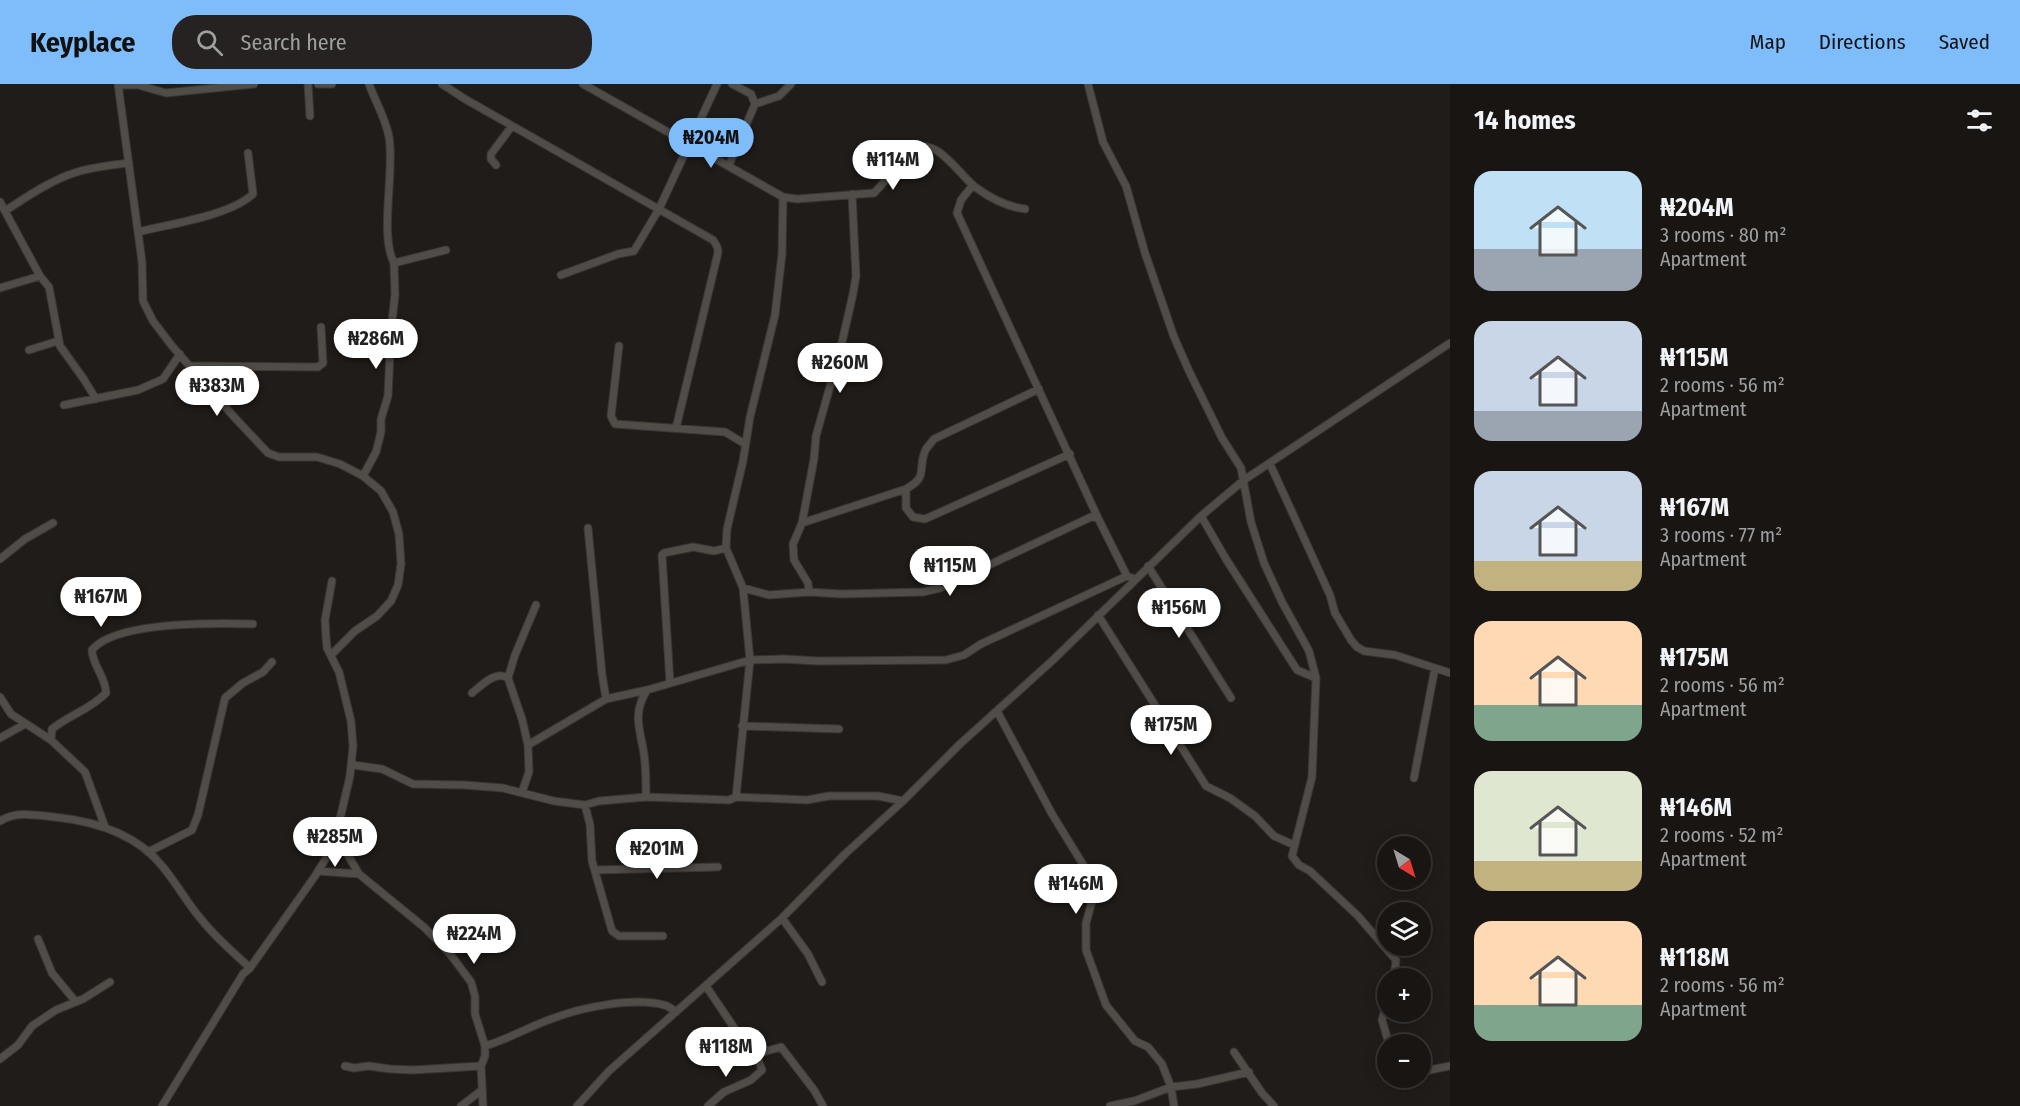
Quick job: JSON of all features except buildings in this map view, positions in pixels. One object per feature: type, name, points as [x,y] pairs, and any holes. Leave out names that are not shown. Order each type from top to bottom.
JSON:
[{"type":"street","points":[[254,84],[166,93],[138,86],[118,85],[142,262],[143,301],[153,321],[180,354],[268,453],[279,457],[317,457],[340,464],[363,476],[381,491],[393,512],[399,534],[400,564],[398,585],[391,602],[377,616],[355,631],[331,655]]},
{"type":"street","points":[[308,84],[310,116]]},
{"type":"street","points":[[318,84],[332,84]]},
{"type":"street","points":[[363,476],[376,452],[381,432],[381,419],[388,396],[395,295],[394,263],[388,240],[389,136],[369,84]]},
{"type":"street","points":[[442,84],[448,90],[713,240],[718,250],[676,428]]},
{"type":"street","points":[[583,84],[783,197],[797,199],[874,193],[918,148],[931,147],[973,185],[1011,208],[1025,209]]},
{"type":"street","points":[[561,275],[618,254],[634,251],[659,209],[717,84]]},
{"type":"street","points":[[729,165],[755,104],[751,94],[732,84]]},
{"type":"street","points":[[755,104],[779,96],[791,84]]},
{"type":"street","points":[[1088,84],[1103,142],[1126,186],[1145,253],[1174,337],[1222,438],[1241,468],[1251,522],[1264,563],[1309,651],[1316,678],[1312,777],[1292,856],[1299,865],[1311,871],[1336,895],[1391,953],[1396,960],[1395,968]]},
{"type":"street","points":[[496,165],[491,159],[491,154],[512,126]]},
{"type":"street","points":[[138,232],[209,215],[245,202],[253,194],[248,153]]},
{"type":"street","points":[[5,211],[33,192],[65,176],[79,171],[129,162]]},
{"type":"street","points":[[973,185],[961,200],[957,213],[1098,518],[1131,578]]},
{"type":"street","points":[[809,592],[808,584],[792,553],[793,544],[802,523],[816,436],[853,294],[856,266],[852,194]]},
{"type":"street","points":[[736,796],[750,660],[743,588],[726,548],[727,529],[775,315],[782,254],[783,197]]},
{"type":"street","points":[[0,202],[40,276],[49,287],[58,340],[96,399]]},
{"type":"street","points":[[394,263],[446,250]]},
{"type":"street","points":[[0,288],[40,276]]},
{"type":"street","points":[[192,366],[318,367],[323,363],[321,327]]},
{"type":"street","points":[[29,350],[58,340]]},
{"type":"street","points":[[528,745],[606,699],[750,660],[946,660],[964,656],[981,644],[1131,578],[1148,566],[1201,516],[1244,480],[1450,343]]},
{"type":"street","points":[[619,346],[612,420],[619,425],[724,432],[745,444]]},
{"type":"street","points":[[64,405],[138,390],[163,379],[180,354]]},
{"type":"street","points":[[802,523],[906,489],[920,479],[925,450],[934,439],[1040,389]]},
{"type":"street","points":[[906,489],[906,508],[913,517],[925,519],[1070,454]]},
{"type":"street","points":[[1270,464],[1327,587],[1335,613],[1351,640],[1364,651],[1385,653],[1450,673]]},
{"type":"street","points":[[1201,516],[1297,670],[1316,678]]},
{"type":"street","points":[[743,588],[769,595],[809,592],[841,594],[923,592],[940,588],[1091,517],[1098,518]]},
{"type":"street","points":[[0,559],[26,539],[53,523]]},
{"type":"street","points":[[588,528],[606,699]]},
{"type":"street","points":[[670,683],[662,555],[693,547],[714,551],[726,548]]},
{"type":"street","points":[[1148,566],[1231,698]]},
{"type":"street","points":[[577,1106],[609,1071],[782,918],[845,854],[1098,615],[1131,578]]},
{"type":"street","points":[[162,1106],[243,974],[250,968],[318,871],[333,843],[352,765],[351,721],[339,672],[327,648],[325,620],[332,581]]},
{"type":"street","points":[[508,678],[536,605]]},
{"type":"street","points":[[1098,615],[1206,786],[1230,798],[1255,816],[1274,836],[1294,845]]},
{"type":"street","points":[[51,740],[52,729],[83,711],[106,693],[104,679],[92,656],[92,650],[97,644],[123,634],[165,626],[253,624]]},
{"type":"street","points":[[148,852],[192,830],[198,815],[225,698],[243,683],[263,672],[272,662]]},
{"type":"street","points":[[1414,778],[1435,668]]},
{"type":"street","points":[[472,693],[495,676],[503,675],[508,678],[517,700],[528,745],[529,772],[522,792]]},
{"type":"street","points":[[646,690],[640,701],[637,728],[644,755],[646,797]]},
{"type":"street","points":[[0,697],[11,714],[51,740],[85,772],[105,827]]},
{"type":"street","points":[[997,711],[1093,885],[1093,898],[1086,923],[1086,950],[1106,1005],[1135,1041],[1148,1047],[1162,1064],[1171,1087],[1174,1106]]},
{"type":"street","points":[[0,738],[25,724]]},
{"type":"street","points":[[742,726],[839,729]]},
{"type":"street","points":[[352,765],[382,769],[413,784],[481,785],[585,805],[599,801],[646,797],[729,800],[736,796],[767,800],[807,800],[830,796],[878,796],[903,801]]},
{"type":"street","points":[[585,805],[590,825],[592,861],[614,934],[663,936]]},
{"type":"street","points":[[0,821],[7,817],[28,813],[64,818],[105,827],[120,833],[148,852],[162,865],[201,920],[250,968]]},
{"type":"street","points":[[340,815],[345,850],[359,874],[424,928],[450,954],[471,982],[475,996],[475,1014],[485,1046],[485,1056],[481,1066],[483,1106]]},
{"type":"street","points":[[596,870],[718,867]]},
{"type":"street","points":[[318,871],[359,874]]},
{"type":"street","points":[[782,918],[808,954],[822,982]]},
{"type":"street","points":[[38,939],[52,973],[76,1002]]},
{"type":"street","points":[[0,1059],[18,1045],[32,1026],[56,1010],[76,1002],[110,982]]},
{"type":"street","points":[[706,986],[741,1038],[756,1054],[762,1070],[751,1080],[724,1092],[708,1106]]},
{"type":"street","points":[[485,1046],[507,1039],[555,1017],[609,1005],[647,1003],[667,1005],[676,1012]]},
{"type":"street","points":[[756,1054],[781,1047],[814,1090],[823,1106]]},
{"type":"street","points":[[1234,1052],[1262,1093],[1274,1106]]},
{"type":"street","points":[[345,1066],[413,1070],[481,1066]]},
{"type":"street","points":[[1431,1070],[1450,1066]]},
{"type":"street","points":[[1110,1106],[1134,1101],[1171,1087],[1197,1084],[1249,1072]]},
{"type":"street","points":[[461,1106],[482,1090]]}]
